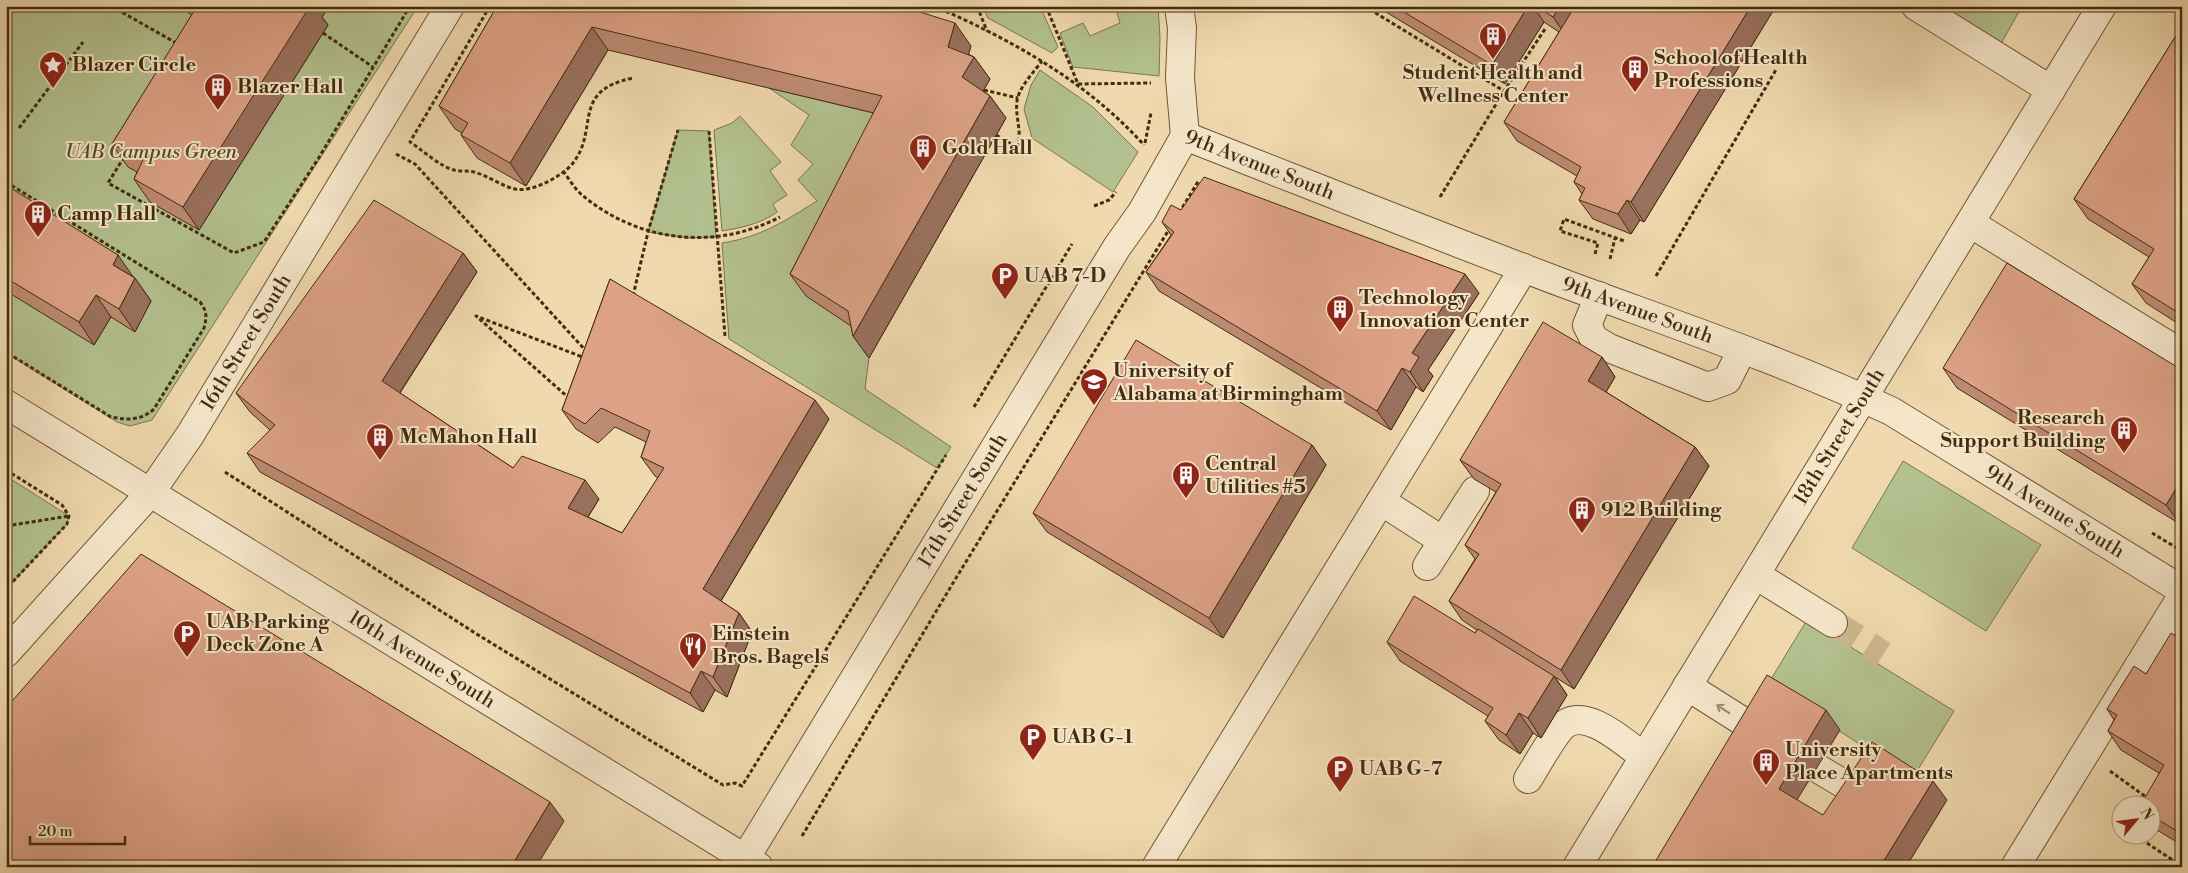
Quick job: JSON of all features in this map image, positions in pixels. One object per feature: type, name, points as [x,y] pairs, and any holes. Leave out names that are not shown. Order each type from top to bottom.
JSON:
[{"type":"street","name":"16th Street South","points":[[6,653],[150,493],[190,435],[450,6]]},
{"type":"street","name":"9th Avenue South","points":[[1179,6],[1182,28],[1180,78],[1185,136],[1863,398],[1890,411],[2182,590]]},
{"type":"street","points":[[1916,6],[2051,90]]},
{"type":"street","name":"18th Street South","points":[[1577,867],[2102,6]]},
{"type":"street","name":"17th Street South","points":[[748,864],[980,468],[1117,247],[1142,212],[1185,136]]},
{"type":"street","points":[[1970,223],[2182,354]]},
{"type":"street","points":[[1156,867],[1524,268]]},
{"type":"street","points":[[1599,296],[1587,325],[1594,339],[1609,348],[1708,387],[1727,380],[1742,350]]},
{"type":"street","name":"10th Avenue South","points":[[6,404],[748,864]]},
{"type":"street","points":[[1427,566],[1475,491]]},
{"type":"street","points":[[1381,501],[1443,541]]},
{"type":"street","points":[[1756,575],[1833,623]]},
{"type":"street","points":[[2015,867],[2182,596]]},
{"type":"street","points":[[1687,686],[1758,731]]},
{"type":"street","points":[[1528,779],[1561,727],[1576,720],[1598,724],[1644,756]]},
{"type":"street","points":[[1817,768],[1862,795]]},
{"type":"path","points":[[111,6],[182,46]]},
{"type":"path","points":[[129,150],[108,183],[234,253],[254,248],[264,242],[318,159],[410,6]]},
{"type":"path","points":[[490,6],[410,142],[453,170],[475,172],[515,189],[523,190],[544,183],[572,164],[580,150],[585,134],[587,114],[596,97],[609,86],[634,78]]},
{"type":"path","points":[[934,6],[988,31],[1042,61],[1078,84],[1144,145],[1152,110]]},
{"type":"path","points":[[976,6],[988,31]]},
{"type":"path","points":[[1046,6],[1078,84]]},
{"type":"path","points":[[1364,6],[1504,91]]},
{"type":"path","points":[[1440,197],[1504,91],[1545,29]]},
{"type":"path","points":[[323,33],[373,67]]},
{"type":"path","points":[[19,128],[83,42]]},
{"type":"path","points":[[996,135],[1018,148],[1021,136],[1018,98],[1020,92],[1042,61]]},
{"type":"path","points":[[1656,276],[1777,68]]},
{"type":"path","points":[[1078,84],[1157,83]]},
{"type":"path","points":[[984,90],[1018,98]]},
{"type":"path","points":[[632,298],[648,232],[678,130]]},
{"type":"path","points":[[709,131],[725,336]]},
{"type":"path","points":[[368,140],[415,164],[589,358],[476,316],[575,403]]},
{"type":"path","points":[[563,171],[581,194],[596,205],[648,232],[688,238],[716,237],[742,233],[780,217]]},
{"type":"path","points":[[1179,214],[1199,180]]},
{"type":"path","points":[[6,182],[200,302],[205,309],[207,317],[204,328],[154,409],[143,416],[128,420],[111,416],[6,352]]},
{"type":"path","points":[[1594,254],[1598,243],[1560,230],[1564,219],[1624,241]]},
{"type":"path","points":[[802,836],[953,583],[1169,230]]},
{"type":"path","points":[[1610,259],[1616,238]]},
{"type":"path","points":[[974,407],[1072,244]]},
{"type":"path","points":[[224,472],[475,633],[723,785],[735,783],[742,786],[946,455]]},
{"type":"path","points":[[6,470],[62,505],[68,516],[67,524],[6,589]]},
{"type":"path","points":[[6,526],[68,516]]},
{"type":"path","points":[[2084,754],[2147,796]]},
{"type":"path","points":[[2151,846],[2182,866]]},
{"type":"green space","name":"UAB Campus Green","points":[[6,6],[418,6],[152,420],[130,426],[117,422],[6,353]]},
{"type":"green space","points":[[982,6],[1040,6],[1058,47],[1052,53],[988,18]]},
{"type":"green space","points":[[1126,6],[1158,6],[1160,38],[1159,76],[1073,67],[1060,33],[1083,23],[1090,36],[1120,23],[1116,9]]},
{"type":"green space","points":[[1935,6],[2022,6],[1998,49]]},
{"type":"green space","points":[[1040,70],[1093,107],[1138,152],[1113,192],[1032,138],[1024,109],[1031,85]]},
{"type":"green space","points":[[769,88],[898,119],[864,334],[869,358],[865,389],[951,447],[937,468],[729,339],[722,243],[749,237],[761,232],[817,201],[798,180],[813,164],[791,145],[809,115]]},
{"type":"green space","points":[[740,116],[781,162],[770,171],[787,195],[773,204],[777,212],[764,220],[722,231],[714,130],[732,123]]},
{"type":"green space","points":[[678,130],[709,131],[716,237],[688,238],[648,232]]},
{"type":"green space","points":[[1903,461],[2041,545],[1986,631],[1852,548]]},
{"type":"green space","points":[[6,476],[69,516],[67,524],[6,589]]},
{"type":"green space","points":[[1807,620],[1954,711],[1917,771],[1885,761],[1768,684]]},
{"type":"building","name":"Blazer Hall","points":[[197,6],[310,6],[183,207],[134,179],[143,160],[112,144]]},
{"type":"building","name":"Gold Hall","points":[[497,6],[901,6],[955,23],[948,47],[974,57],[962,77],[990,96],[853,336],[848,311],[790,274],[882,96],[592,27],[510,163],[461,135],[468,123],[439,106]]},
{"type":"building","points":[[1394,6],[1528,6],[1492,65]]},
{"type":"building","points":[[1536,6],[1560,6],[1553,17]]},
{"type":"building","name":"School of Health Professions","points":[[1575,6],[1751,6],[1631,202],[1627,200],[1618,214],[1579,200],[1585,188],[1574,182],[1581,167],[1504,122]]},
{"type":"building","points":[[2182,26],[2182,315],[2132,284],[2154,249],[2074,199]]},
{"type":"building","name":"Technology Innovation Center","points":[[1204,177],[1465,274],[1412,353],[1419,357],[1410,372],[1402,368],[1377,411],[1146,272],[1174,232],[1162,222],[1171,205],[1181,210]]},
{"type":"building","name":"Camp Hall","points":[[6,185],[118,255],[113,265],[135,278],[119,309],[96,295],[79,322],[6,278]]},
{"type":"building","name":"McMahon Hall","points":[[374,200],[463,253],[382,381],[513,468],[522,456],[585,480],[568,508],[622,533],[664,468],[641,457],[650,431],[601,408],[585,424],[562,410],[610,279],[815,400],[703,589],[739,613],[713,677],[701,671],[690,693],[247,453],[275,425],[236,393]]},
{"type":"building","name":"Research Support Building","points":[[2007,263],[2182,370],[2182,479],[2166,505],[1943,368]]},
{"type":"building","name":"912 Building","points":[[1543,322],[1602,357],[1588,381],[1695,447],[1561,670],[1449,601],[1479,554],[1465,545],[1501,484],[1460,460]]},
{"type":"building","name":"Central Utilities #5","points":[[1136,340],[1312,445],[1209,618],[1033,513]]},
{"type":"building","name":"UAB Parking Deck Zone A","points":[[141,554],[550,802],[511,867],[6,867],[6,708]]},
{"type":"building","points":[[1414,596],[1475,633],[1478,629],[1554,676],[1528,718],[1519,713],[1506,735],[1485,721],[1493,708],[1387,642]]},
{"type":"building","points":[[2171,633],[2182,640],[2182,834],[2160,821],[2160,796],[2146,796],[2164,765],[2108,731],[2117,715],[2107,709],[2134,666],[2146,674]]},
{"type":"building","name":"University Place Apartments","points":[[1767,675],[1826,710],[1779,789],[1823,815],[1872,742],[1933,781],[1880,867],[1652,867]]},
{"type":"tunnel","points":[[1833,623],[1883,655]]},
{"type":"place","name":"Student Health and Wellness Center","points":[[1493,60]]},
{"type":"place","name":"Blazer Circle","points":[[53,89]]},
{"type":"place","name":"School of Health Professions","points":[[1635,93]]},
{"type":"place","name":"Blazer Hall","points":[[218,111]]},
{"type":"place","name":"Gold Hall","points":[[923,172]]},
{"type":"place","name":"Camp Hall","points":[[38,238]]},
{"type":"place","name":"UAB 7-D","points":[[1005,300]]},
{"type":"place","name":"Technology Innovation Center","points":[[1340,333]]},
{"type":"place","name":"University of Alabama at Birmingham","points":[[1094,406]]},
{"type":"place","name":"Research Support Building","points":[[2124,454]]},
{"type":"place","name":"McMahon Hall","points":[[380,461]]},
{"type":"place","name":"Central Utilities #5","points":[[1186,499]]},
{"type":"place","name":"912 Building","points":[[1582,534]]},
{"type":"place","name":"UAB Parking Deck Zone A","points":[[187,658]]},
{"type":"place","name":"Einstein Bros. Bagels","points":[[693,670]]},
{"type":"place","name":"UAB G-1","points":[[1033,761]]},
{"type":"place","name":"University Place Apartments","points":[[1766,786]]},
{"type":"place","name":"UAB G-7","points":[[1340,793]]}]
